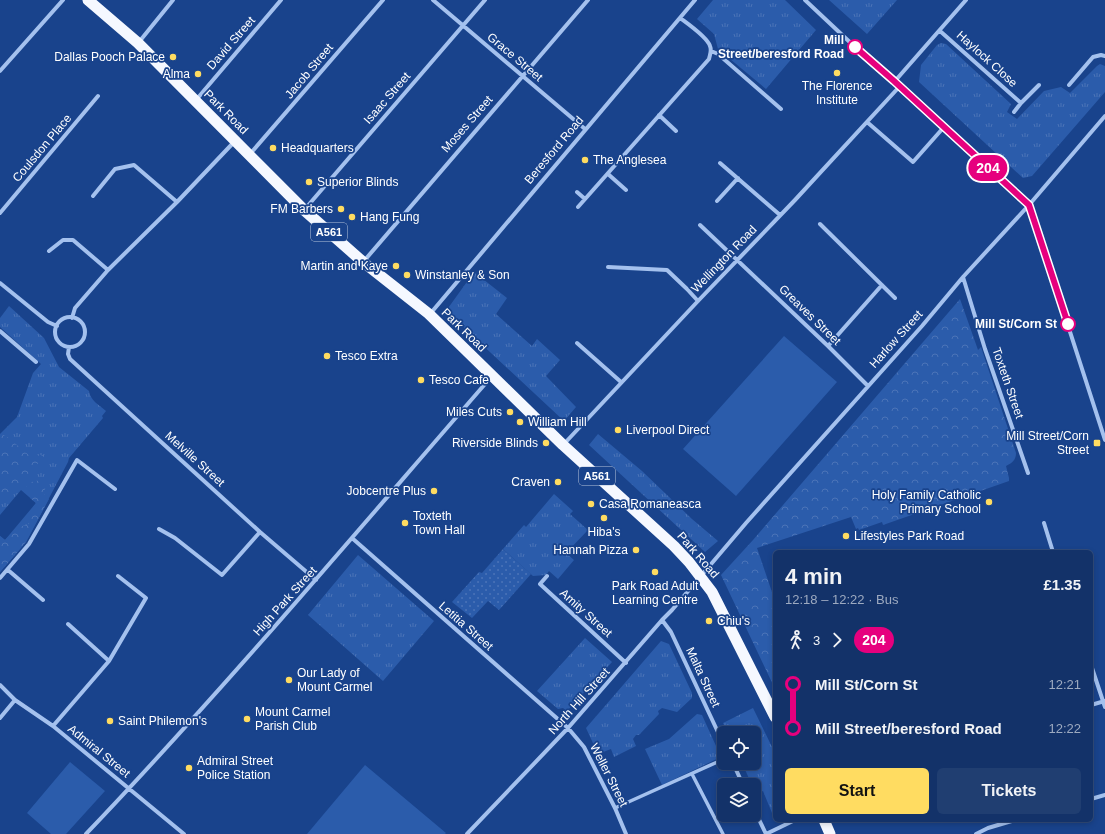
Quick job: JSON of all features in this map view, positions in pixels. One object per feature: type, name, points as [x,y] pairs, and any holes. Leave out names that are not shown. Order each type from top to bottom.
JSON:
[{"type":"highway","name":"Park Road","points":[[88,0],[138,43],[304,210],[363,262],[429,314],[563,445],[674,546],[701,576],[712,592],[773,713]]},
{"type":"highway","points":[[825,822],[830,834]]},
{"type":"street","points":[[0,71],[63,0]]},
{"type":"street","points":[[138,43],[173,0]]},
{"type":"street","name":"David Street","points":[[196,100],[281,0]]},
{"type":"street","name":"Jacob Street","points":[[250,155],[383,0]]},
{"type":"street","name":"Grace Street","points":[[433,0],[585,129]]},
{"type":"street","name":"Isaac Street","points":[[304,210],[485,0]]},
{"type":"street","name":"Moses Street","points":[[363,262],[588,0]]},
{"type":"street","name":"Beresford Road","points":[[429,314],[695,0]]},
{"type":"street","points":[[805,0],[1029,205],[1105,440]]},
{"type":"street","points":[[894,81],[966,0]]},
{"type":"street","points":[[578,207],[709,58],[711,51],[710,45],[705,38],[680,18]]},
{"type":"street","name":"Haylock Close","points":[[940,31],[1021,103]]},
{"type":"street","points":[[711,51],[718,54],[781,109]]},
{"type":"street","points":[[1069,85],[1093,57],[1101,55],[1105,56]]},
{"type":"street","name":"Haylock Close","points":[[1014,112],[1039,85]]},
{"type":"street","name":"Wellington Road","points":[[563,445],[900,86]]},
{"type":"street","name":"Coulsdon Place","points":[[0,213],[98,96]]},
{"type":"street","points":[[659,115],[676,131]]},
{"type":"street","name":"Harlow Street","points":[[701,576],[746,523],[922,326],[963,277],[1029,205],[1105,116]]},
{"type":"street","points":[[867,122],[913,162],[944,128]]},
{"type":"street","points":[[72,318],[75,308],[108,270],[177,202],[236,140]]},
{"type":"street","points":[[720,163],[780,215]]},
{"type":"street","points":[[93,196],[115,169],[134,165],[177,202]]},
{"type":"street","points":[[608,174],[626,190]]},
{"type":"street","points":[[717,201],[738,178]]},
{"type":"street","points":[[577,192],[585,199]]},
{"type":"street","points":[[820,224],[895,298]]},
{"type":"street","name":"Greaves Street","points":[[700,225],[828,346],[868,386]]},
{"type":"street","points":[[49,251],[63,240],[74,240],[108,270]]},
{"type":"street","points":[[608,267],[666,270],[687,288],[698,301]]},
{"type":"street","name":"Toxteth Street","points":[[963,277],[1028,473]]},
{"type":"street","points":[[0,283],[48,322],[57,326],[62,320],[72,318],[81,322],[84,326],[85,334],[82,341],[78,345],[69,347]]},
{"type":"street","points":[[828,346],[882,285]]},
{"type":"street","name":"Melville Street","points":[[57,326],[57,338],[60,343],[69,347],[68,354],[70,359],[260,532],[316,580]]},
{"type":"street","points":[[0,331],[36,362]]},
{"type":"street","points":[[577,343],[621,382]]},
{"type":"street","name":"High Park Street","points":[[86,834],[130,788],[316,580],[492,376]]},
{"type":"street","points":[[0,578],[29,544],[77,460],[115,490]]},
{"type":"street","points":[[1044,523],[1052,550]]},
{"type":"street","points":[[159,530],[175,538],[222,575],[260,532]]},
{"type":"street","name":"Letitia Street","points":[[352,538],[568,728]]},
{"type":"street","points":[[8,570],[43,600]]},
{"type":"street","points":[[53,726],[109,661],[146,598],[118,576]]},
{"type":"street","name":"Amity Street","points":[[547,576],[540,584],[626,663]]},
{"type":"street","name":"North Hill Street","points":[[467,834],[568,728],[701,576]]},
{"type":"street","name":"Malta Street","points":[[662,620],[671,632],[717,730]]},
{"type":"street","points":[[68,624],[109,661]]},
{"type":"street","points":[[1093,671],[1105,707]]},
{"type":"street","name":"Admiral Street","points":[[0,685],[15,700],[53,726],[184,834]]},
{"type":"street","points":[[0,718],[15,700]]},
{"type":"street","points":[[1093,704],[1104,701]]},
{"type":"street","name":"Weller Street","points":[[568,728],[584,747],[615,808],[626,834]]},
{"type":"street","points":[[615,808],[717,762]]},
{"type":"street","points":[[692,774],[723,834]]},
{"type":"street","points":[[1093,798],[1105,795]]},
{"type":"street","points":[[760,822],[766,834],[791,822]]},
{"type":"street","points":[[976,834],[988,828],[1008,822]]},
{"type":"green space","points":[[713,0],[785,0],[816,30],[766,89],[718,49],[714,34],[697,19]]},
{"type":"green space","points":[[829,0],[897,0],[867,34]]},
{"type":"green space","points":[[941,43],[946,44],[1011,104],[1007,112],[1017,119],[1044,91],[1061,87],[1070,93],[1100,64],[1105,66],[1105,92],[1032,176],[1023,178],[919,82],[921,65],[937,45]]},
{"type":"green space","points":[[474,272],[507,298],[496,314],[532,346],[537,339],[560,360],[546,376],[576,407],[564,421],[446,311]]},
{"type":"green space","points":[[960,299],[978,350],[981,347],[1016,453],[1013,461],[1006,466],[1009,481],[883,525],[882,522],[859,530],[858,528],[856,529],[851,517],[757,548],[773,595],[773,685],[721,575],[753,540]]},
{"type":"green space","points":[[9,306],[44,338],[59,367],[89,391],[93,400],[106,411],[102,416],[103,418],[69,458],[26,542],[0,572],[0,536],[5,540],[36,503],[21,490],[0,515],[0,434],[17,417],[33,373],[41,364],[0,327],[0,318]]},
{"type":"green space","points":[[784,336],[837,382],[736,496],[683,449]]},
{"type":"green space","points":[[0,434],[9,438],[30,455],[35,457],[43,455],[43,458],[27,475],[27,481],[32,482],[40,480],[46,485],[44,494],[49,499],[26,542],[0,572],[0,536],[5,540],[19,528],[29,524],[33,511],[32,509],[36,503],[30,498],[33,495],[30,490],[26,486],[20,484],[15,486],[7,496],[0,496]]},
{"type":"green space","points":[[598,434],[642,471],[692,519],[718,541],[705,552],[589,445]]},
{"type":"green space","points":[[554,494],[573,511],[570,514],[588,530],[566,553],[574,560],[558,579],[549,571],[546,575],[533,576],[503,549],[524,525],[526,527]]},
{"type":"green space","points":[[503,549],[531,574],[499,610],[488,601],[472,618],[452,602],[479,572],[482,573]]},
{"type":"green space","points":[[358,555],[434,621],[383,681],[308,615]]},
{"type":"green space","points":[[585,638],[612,662],[567,711],[563,708],[558,709],[537,691]]},
{"type":"green space","points":[[661,641],[669,644],[692,693],[692,698],[677,712],[662,708],[658,711],[659,714],[639,735],[636,735],[633,739],[636,746],[614,757],[611,749],[598,754],[586,728]]},
{"type":"green space","points":[[753,708],[773,749],[772,813],[763,791],[761,792],[761,778],[749,778],[745,770],[761,770],[761,726],[724,726],[723,723]]},
{"type":"green space","points":[[697,714],[702,715],[717,748],[717,759],[662,785],[645,749],[669,739]]},
{"type":"green space","points":[[70,762],[105,791],[66,834],[51,834],[27,813]]},
{"type":"green space","points":[[365,765],[446,833],[307,834]]},
{"type":"bus line","name":"204","points":[[855,47],[1029,205],[1068,324]]},
{"type":"place","name":"Mill Street/beresford Road","points":[[855,47]]},
{"type":"place","name":"Dallas Pooch Palace","points":[[173,57]]},
{"type":"place","name":"The Florence Institute","points":[[837,73]]},
{"type":"place","name":"Alma","points":[[198,74]]},
{"type":"place","name":"Headquarters","points":[[273,148]]},
{"type":"place","name":"The Anglesea","points":[[585,160]]},
{"type":"place","name":"Superior Blinds","points":[[309,182]]},
{"type":"place","name":"FM Barbers","points":[[341,209]]},
{"type":"place","name":"Hang Fung","points":[[352,217]]},
{"type":"place","name":"Martin and Kaye","points":[[396,266]]},
{"type":"place","name":"Winstanley & Son","points":[[407,275]]},
{"type":"place","name":"Mill St/Corn St","points":[[1068,324]]},
{"type":"place","name":"Tesco Extra","points":[[327,356]]},
{"type":"place","name":"Tesco Cafe","points":[[421,380]]},
{"type":"place","name":"Miles Cuts","points":[[510,412]]},
{"type":"place","name":"William Hill","points":[[520,422]]},
{"type":"place","name":"Liverpool Direct","points":[[618,430]]},
{"type":"place","name":"Riverside Blinds","points":[[546,443]]},
{"type":"place","name":"Mill Street/Corn Street","points":[[1097,443]]},
{"type":"place","name":"Craven","points":[[558,482]]},
{"type":"place","name":"Jobcentre Plus","points":[[434,491]]},
{"type":"place","name":"Holy Family Catholic Primary School","points":[[989,502]]},
{"type":"place","name":"Casa Romaneasca","points":[[591,504]]},
{"type":"place","name":"Hiba's","points":[[604,518]]},
{"type":"place","name":"Toxteth Town Hall","points":[[405,523]]},
{"type":"place","name":"Lifestyles Park Road","points":[[846,536]]},
{"type":"place","name":"Hannah Pizza","points":[[636,550]]},
{"type":"place","name":"Park Road Adult Learning Centre","points":[[655,572]]},
{"type":"place","name":"Chiu's","points":[[709,621]]},
{"type":"place","name":"Our Lady of Mount Carmel","points":[[289,680]]},
{"type":"place","name":"Mount Carmel Parish Club","points":[[247,719]]},
{"type":"place","name":"Saint Philemon's","points":[[110,721]]},
{"type":"place","name":"Admiral Street Police Station","points":[[189,768]]}]
